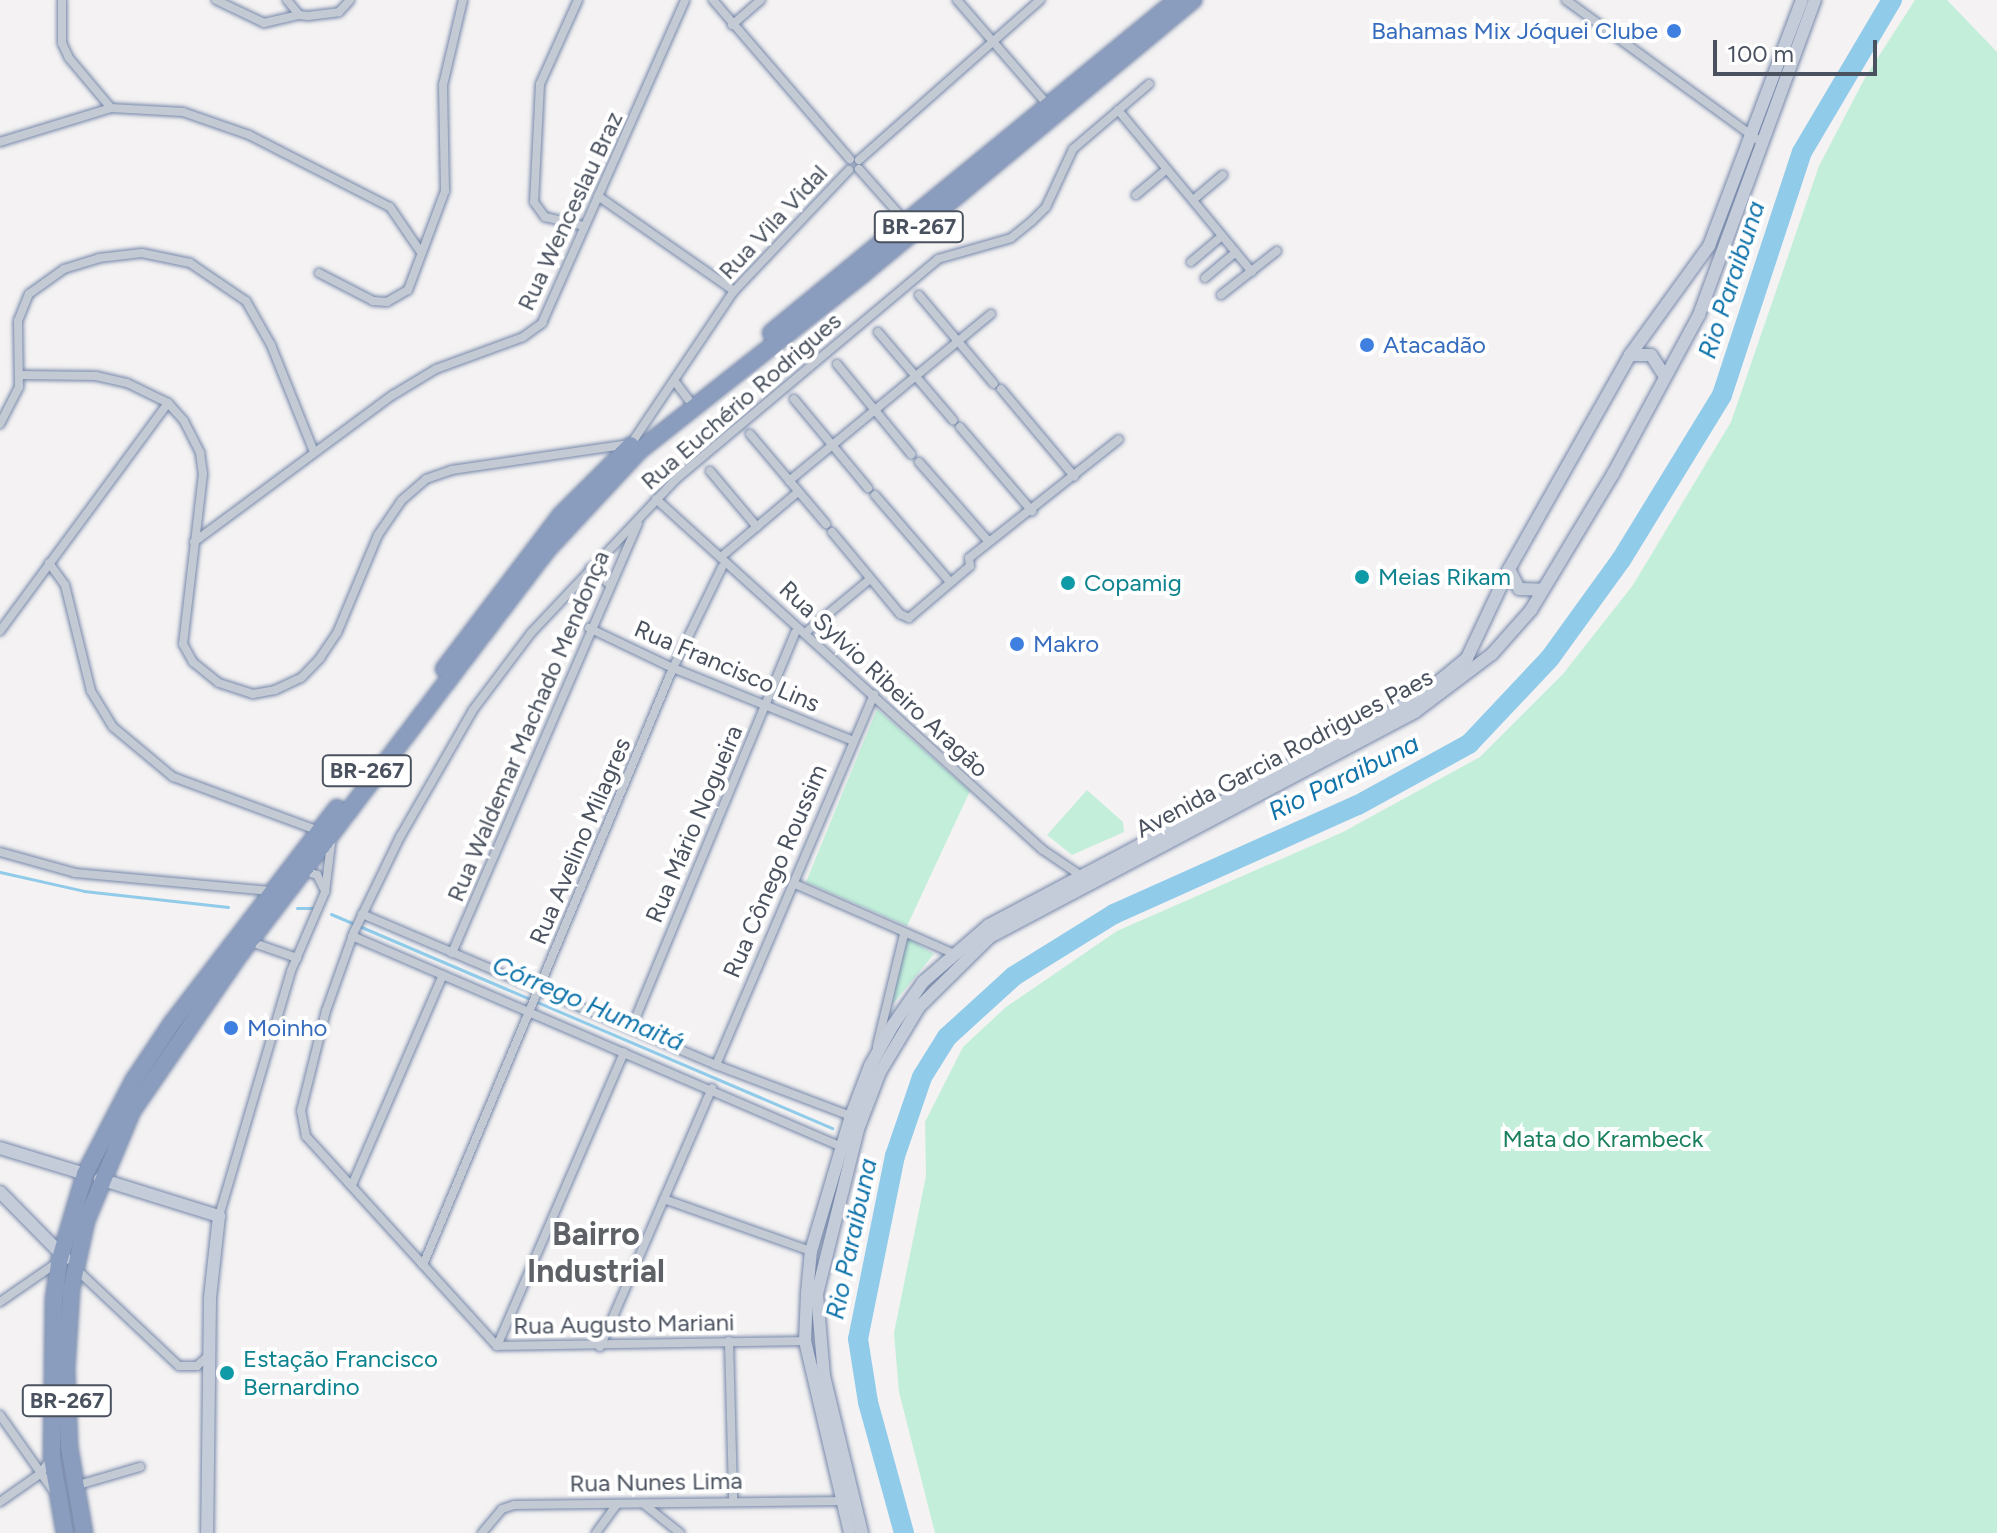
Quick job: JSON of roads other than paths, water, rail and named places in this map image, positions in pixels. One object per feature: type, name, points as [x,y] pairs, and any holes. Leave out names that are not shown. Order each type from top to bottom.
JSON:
[{"type":"highway","name":"BR-267","points":[[326,832],[539,543],[631,444],[689,400],[1177,0]]},
{"type":"highway","name":"BR-267","points":[[92,1176],[148,1085],[250,941],[296,869],[547,550],[640,450],[864,273],[1193,0]]},
{"type":"highway","name":"BR-267","points":[[65,1533],[52,1458],[51,1361],[65,1261],[92,1176],[134,1080],[270,891],[296,869]]},
{"type":"highway","name":"BR-267","points":[[65,1261],[66,1370],[74,1486],[84,1533]]},
{"type":"main road","name":"Avenida Garcia Rodrigues Paes","points":[[850,1501],[818,1341],[817,1294],[843,1174],[880,1072],[934,988],[990,937],[1085,878],[1421,696],[1467,658],[1509,569],[1630,355],[1709,246],[1748,135],[1802,0]]},
{"type":"main road","name":"Avenida Garcia Rodrigues Paes","points":[[850,1501],[805,1341],[811,1251],[851,1116],[874,1058],[923,982],[952,953],[989,925],[1447,691],[1492,654],[1543,590],[1613,474],[1720,267],[1815,0]]},
{"type":"main road","points":[[1630,355],[1651,355],[1664,375]]},
{"type":"main road","points":[[1509,569],[1519,589],[1543,590]]},
{"type":"main road","points":[[934,988],[952,953]]},
{"type":"main road","points":[[843,1174],[854,1126],[851,1116]]},
{"type":"main road","points":[[0,1148],[219,1216],[208,1356],[207,1533]]},
{"type":"main road","points":[[0,1192],[65,1261]]},
{"type":"main road","points":[[805,1341],[813,1350],[819,1383],[832,1414]]},
{"type":"main road","points":[[850,1501],[850,1533]]},
{"type":"main road","points":[[850,1501],[862,1533]]},
{"type":"street","points":[[62,0],[62,43],[69,58],[111,108]]},
{"type":"street","points":[[216,0],[264,23],[299,15],[339,12],[350,0]]},
{"type":"street","points":[[287,0],[299,15]]},
{"type":"street","points":[[319,273],[353,294],[387,302],[408,290],[420,251],[445,191],[443,85],[463,0]]},
{"type":"street","points":[[578,0],[540,84],[534,202],[545,217],[581,225]]},
{"type":"street","name":"Rua Wenceslau Braz","points":[[194,542],[314,452],[436,369],[533,332],[548,313],[581,225],[598,196],[685,0]]},
{"type":"street","points":[[713,0],[905,221]]},
{"type":"street","points":[[732,25],[761,0]]},
{"type":"street","points":[[957,0],[1047,104]]},
{"type":"street","name":"Rua Vila Vidal","points":[[631,444],[676,383],[734,291],[854,164],[1040,0]]},
{"type":"street","points":[[1566,0],[1762,143]]},
{"type":"street","name":"Rua Euchério Rodrigues","points":[[303,1128],[301,1111],[326,1011],[353,934],[473,710],[590,568],[656,499],[938,259],[1011,238],[1026,227],[1046,207],[1073,149],[1149,84]]},
{"type":"street","points":[[0,142],[111,108],[183,112],[249,135],[390,207],[420,251]]},
{"type":"street","points":[[1118,110],[1252,272]]},
{"type":"street","points":[[1136,195],[1167,169]]},
{"type":"street","points":[[1193,200],[1223,175]]},
{"type":"street","points":[[598,196],[734,291]]},
{"type":"street","points":[[1191,262],[1222,236]]},
{"type":"street","points":[[1221,295],[1277,251]]},
{"type":"street","points":[[1205,278],[1236,252]]},
{"type":"street","points":[[0,424],[21,375],[17,336],[21,307],[41,284],[99,258],[169,256],[214,275],[246,301],[271,345],[314,452]]},
{"type":"street","points":[[919,295],[1074,476]]},
{"type":"street","points":[[789,481],[991,314]]},
{"type":"street","points":[[878,332],[1032,511]]},
{"type":"street","points":[[837,364],[911,454]]},
{"type":"street","points":[[21,375],[96,376],[145,390],[168,403],[200,453],[203,474],[181,630],[186,652],[219,683],[237,691],[264,692],[290,685],[320,658],[337,633],[378,535],[402,500],[426,479],[452,470],[631,444]]},
{"type":"street","points":[[676,383],[689,400]]},
{"type":"street","points":[[794,399],[868,488]]},
{"type":"street","points":[[0,631],[168,403]]},
{"type":"street","points":[[750,434],[904,618],[950,582],[989,542],[1032,511],[1119,439]]},
{"type":"street","points":[[919,462],[989,542]]},
{"type":"street","points":[[710,471],[757,527]]},
{"type":"street","points":[[722,562],[798,492]]},
{"type":"street","points":[[875,495],[950,582]]},
{"type":"street","name":"Rua Sylvio Ribeiro Aragão","points":[[656,499],[1043,850],[1085,878]]},
{"type":"street","name":"Rua Waldemar Machado Mendonça","points":[[452,953],[608,583],[642,516]]},
{"type":"street","name":"Rua Avelino Milagres","points":[[423,1265],[673,668],[722,562]]},
{"type":"street","points":[[49,563],[65,585],[91,691],[113,727],[173,777],[326,832],[325,892],[297,958],[219,1216]]},
{"type":"street","points":[[590,568],[608,583]]},
{"type":"street","points":[[805,633],[870,579]]},
{"type":"street","name":"Rua Francisco Lins","points":[[589,628],[673,668],[851,740]]},
{"type":"street","name":"Rua Mário Nogueira","points":[[631,1029],[795,633]]},
{"type":"street","name":"Rua Cônego Roussim","points":[[716,1065],[795,884],[851,740],[874,694]]},
{"type":"street","points":[[0,852],[75,873],[270,891]]},
{"type":"street","points":[[296,869],[317,875],[325,892]]},
{"type":"street","points":[[795,884],[952,953]]},
{"type":"street","points":[[361,916],[716,1065],[851,1116]]},
{"type":"street","points":[[353,934],[842,1147]]},
{"type":"street","name":"Avenida Garcia Rodrigues Paes","points":[[874,1058],[904,934]]},
{"type":"street","points":[[250,941],[297,958]]},
{"type":"street","points":[[352,1185],[443,975]]},
{"type":"street","points":[[497,1346],[624,1052]]},
{"type":"street","points":[[600,1347],[712,1088]]},
{"type":"street","name":"Rua Augusto Mariani","points":[[303,1128],[311,1145],[352,1185],[497,1346],[600,1347],[805,1341]]},
{"type":"street","points":[[664,1199],[811,1251]]},
{"type":"street","points":[[0,1302],[65,1261],[179,1366],[197,1366],[208,1356]]},
{"type":"street","points":[[729,1341],[733,1499]]},
{"type":"street","points":[[0,1415],[58,1498]]},
{"type":"street","points":[[0,1502],[40,1474],[52,1458]]},
{"type":"street","points":[[74,1486],[140,1467]]},
{"type":"street","name":"Rua Nunes Lima","points":[[482,1533],[502,1509],[514,1505],[644,1504],[733,1499],[850,1501]]},
{"type":"street","points":[[596,1533],[617,1504]]},
{"type":"street","points":[[644,1504],[680,1533]]},
{"type":"waterway","name":"Rio Paraibuna","points":[[904,1533],[868,1402],[858,1339],[895,1156],[922,1077],[947,1037],[1014,976],[1114,914],[1358,805],[1469,744],[1550,658],[1621,560],[1722,395],[1802,152],[1892,0]]},
{"type":"waterway","name":"Córrego Humaitá","points":[[0,872],[84,891],[228,907]]},
{"type":"waterway","name":"Córrego Humaitá","points":[[297,908],[313,908]]},
{"type":"waterway","name":"Córrego Humaitá","points":[[331,914],[832,1128]]},
{"type":"place","name":"Bahamas Mix Jóquei Clube","points":[[1674,31]]},
{"type":"place","name":"Atacadão","points":[[1367,345]]},
{"type":"place","name":"Meias Rikam","points":[[1362,577]]},
{"type":"place","name":"Copamig","points":[[1068,583]]},
{"type":"place","name":"Makro","points":[[1017,644]]},
{"type":"place","name":"Moinho","points":[[231,1028]]},
{"type":"place","name":"Estação Francisco Bernardino","points":[[227,1373]]},
{"type":"district","name":"Bairro Industrial","points":[[596,1254]]},
{"type":"park label","name":"Mata do Krambeck","points":[[1603,1139]]}]
